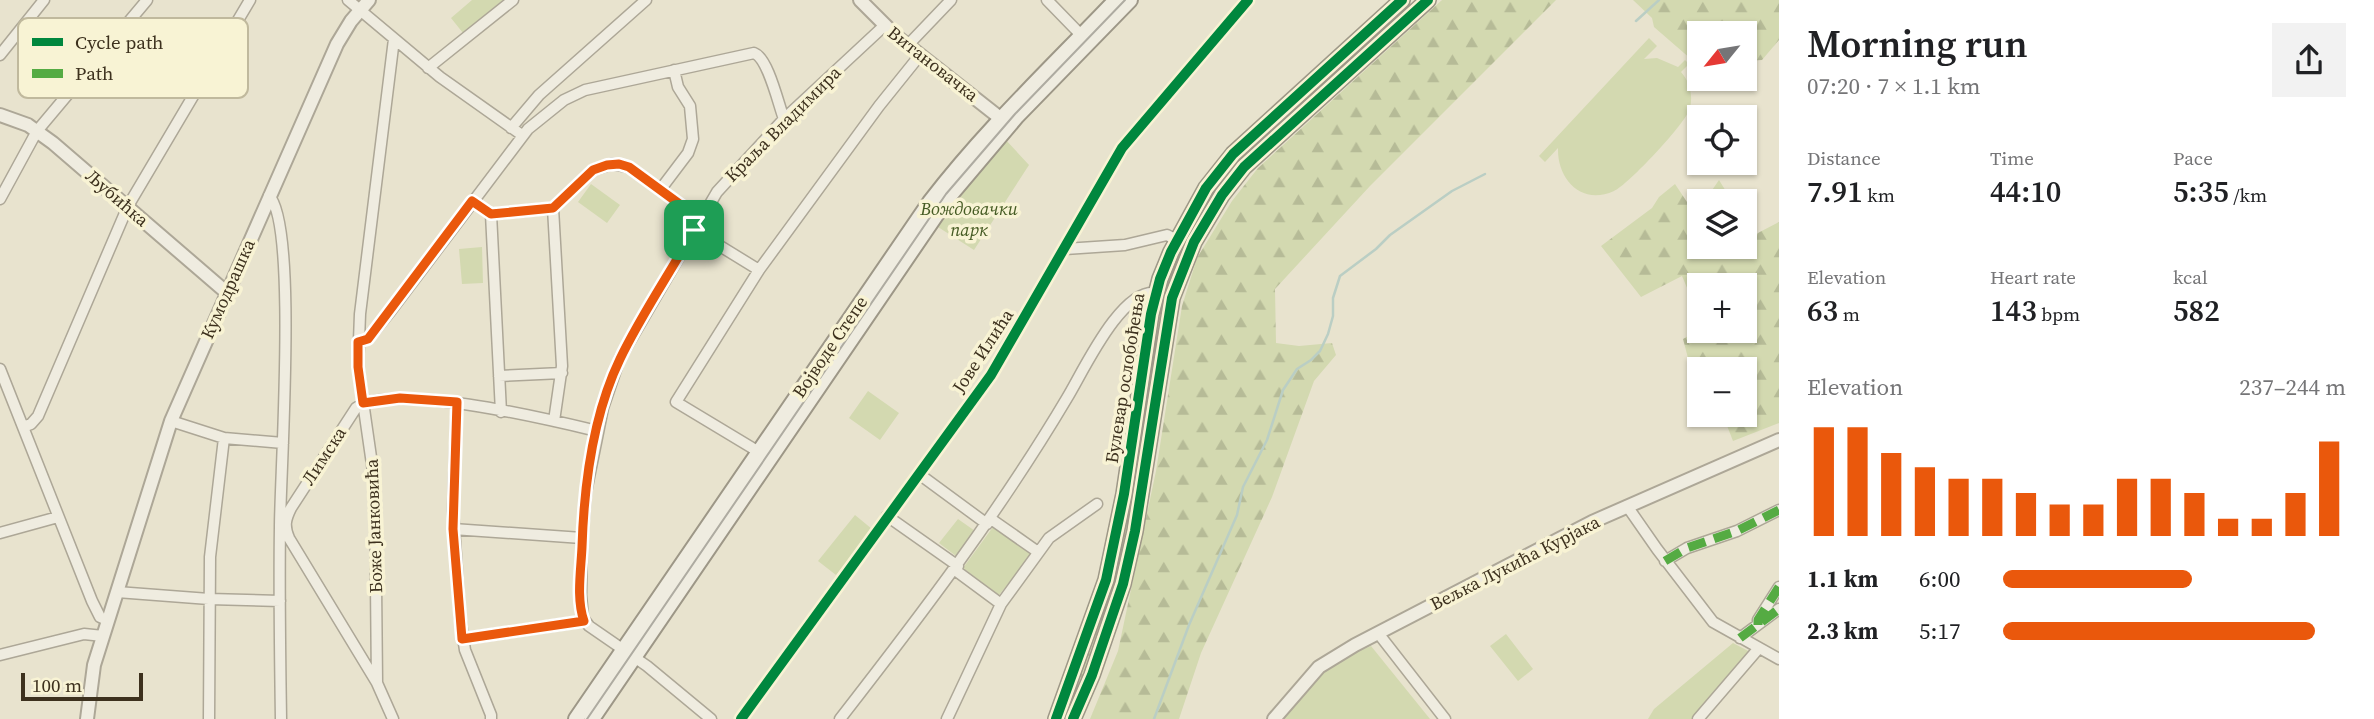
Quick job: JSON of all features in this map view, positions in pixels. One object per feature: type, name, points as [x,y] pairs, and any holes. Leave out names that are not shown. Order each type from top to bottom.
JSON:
[{"type":"main road","name":"Војводе Степе","points":[[576,719],[629,653],[947,199],[1005,122],[1081,35],[1116,0]]},
{"type":"main road","name":"Војводе Степе","points":[[592,719],[629,653],[759,452],[926,208],[953,172],[1130,0]]},
{"type":"main road","name":"Булевар ослобођења","points":[[1056,719],[1092,622],[1112,556],[1149,324],[1156,293],[1177,240],[1218,171],[1292,99],[1402,0]]},
{"type":"main road","name":"Булевар ослобођења","points":[[1073,719],[1101,650],[1123,584],[1141,495],[1169,314],[1194,242],[1231,182],[1262,149],[1427,0]]},
{"type":"main road","points":[[1292,99],[1304,111]]},
{"type":"main road","points":[[1166,265],[1182,271]]},
{"type":"street","points":[[30,18],[44,0]]},
{"type":"street","points":[[132,18],[147,0]]},
{"type":"street","points":[[239,18],[250,0]]},
{"type":"street","points":[[348,0],[428,68],[523,135]]},
{"type":"street","name":"Кумодрашка","points":[[87,719],[94,664],[171,421],[341,37],[369,0]]},
{"type":"street","points":[[428,68],[513,0]]},
{"type":"street","points":[[511,128],[539,95],[646,0]]},
{"type":"street","name":"Витановачка","points":[[860,0],[884,26],[1005,122]]},
{"type":"street","points":[[908,46],[951,0]]},
{"type":"street","points":[[1047,0],[1081,35]]},
{"type":"street","name":"Јове Илића","points":[[741,719],[1004,355],[1122,148],[1248,0]]},
{"type":"street","name":"Краља Владимира","points":[[587,624],[581,595],[586,492],[597,431],[620,358],[700,219],[725,181],[784,119],[884,26]]},
{"type":"street","points":[[0,55],[18,32]]},
{"type":"street","name":"Боже Јанковића","points":[[393,719],[377,683],[375,485],[358,367],[358,342],[394,39]]},
{"type":"street","points":[[358,342],[366,340],[375,330],[523,135],[554,107],[575,94],[718,59],[756,53],[764,63],[784,119]]},
{"type":"street","points":[[759,452],[676,402],[759,270],[879,106],[920,55]]},
{"type":"street","points":[[660,190],[688,153],[693,139],[690,106],[678,87],[674,70]]},
{"type":"street","points":[[0,199],[37,131],[65,98]]},
{"type":"street","points":[[23,427],[31,424],[38,416],[128,206],[192,98]]},
{"type":"street","name":"Љубићка","points":[[0,115],[37,131],[226,292]]},
{"type":"street","points":[[472,201],[491,214],[553,208],[587,174],[612,164],[629,167],[700,219]]},
{"type":"street","points":[[269,196],[277,207],[285,269],[282,443],[285,522],[292,542],[377,683]]},
{"type":"street","points":[[553,208],[562,373],[554,421]]},
{"type":"street","points":[[491,214],[501,412]]},
{"type":"street","points":[[694,230],[759,270]]},
{"type":"street","points":[[1065,250],[1125,245],[1167,235],[1177,240]]},
{"type":"street","points":[[839,719],[989,522],[1113,321],[1137,297],[1148,292],[1156,293]]},
{"type":"street","points":[[0,369],[92,601],[100,617],[107,620]]},
{"type":"street","points":[[499,376],[562,373]]},
{"type":"street","points":[[363,403],[400,398],[457,402],[597,431]]},
{"type":"street","points":[[457,402],[453,529],[462,639],[491,719]]},
{"type":"street","name":"Лимска","points":[[286,506],[350,416],[363,403]]},
{"type":"street","points":[[171,421],[224,438],[282,443]]},
{"type":"street","points":[[209,719],[210,558],[224,438]]},
{"type":"street","name":"Вељка Лукића Курјака","points":[[1274,719],[1319,667],[1378,633],[1531,552],[1779,440]]},
{"type":"street","points":[[919,474],[1038,552]]},
{"type":"street","points":[[947,719],[1001,604],[1055,532],[1097,504]]},
{"type":"street","points":[[281,719],[280,547],[286,506]]},
{"type":"street","points":[[1628,506],[1665,561],[1713,622],[1779,659]]},
{"type":"street","points":[[1665,561],[1686,548],[1737,531],[1779,510]]},
{"type":"street","points":[[887,516],[1001,604]]},
{"type":"street","points":[[0,533],[58,517]]},
{"type":"street","points":[[453,529],[582,538]]},
{"type":"street","points":[[280,547],[286,542],[292,542]]},
{"type":"street","points":[[1758,625],[1758,620],[1779,587]]},
{"type":"street","points":[[117,592],[280,601]]},
{"type":"street","points":[[1740,638],[1779,609]]},
{"type":"street","points":[[462,639],[587,624],[629,653],[711,719]]},
{"type":"street","points":[[1378,633],[1445,719]]},
{"type":"street","points":[[0,655],[84,634],[103,636]]},
{"type":"street","points":[[1698,719],[1759,648]]},
{"type":"green space","points":[[472,0],[503,0],[463,33],[451,18]]},
{"type":"green space","points":[[1442,0],[1556,0],[1370,186],[1275,289],[1276,343],[1299,346],[1332,343],[1336,355],[1314,381],[1272,497],[1201,653],[1179,719],[1090,719],[1118,651],[1156,471],[1182,306],[1197,258],[1232,201],[1258,168]]},
{"type":"green space","points":[[1633,0],[1779,0],[1779,40],[1762,60],[1757,60],[1757,21],[1687,21],[1687,56],[1654,27],[1652,18]]},
{"type":"green space","points":[[1649,38],[1657,46],[1644,59],[1657,58],[1678,67],[1685,60],[1687,62],[1681,72],[1687,80],[1687,91],[1690,91],[1687,115],[1669,139],[1621,187],[1602,195],[1582,192],[1573,187],[1562,170],[1558,148],[1545,162],[1539,156]]},
{"type":"green space","name":"Вождовачки парк","points":[[1004,138],[1029,165],[974,250],[938,227]]},
{"type":"green space","points":[[1719,180],[1725,189],[1713,189]]},
{"type":"green space","points":[[591,184],[620,205],[607,223],[578,202]]},
{"type":"green space","points":[[1675,184],[1687,202],[1687,259],[1757,259],[1757,233],[1779,222],[1779,423],[1733,441],[1728,427],[1757,427],[1757,357],[1688,357],[1683,339],[1687,337],[1687,343],[1757,343],[1757,273],[1687,273],[1687,288],[1682,276],[1641,297],[1601,246],[1652,208],[1659,197]]},
{"type":"green space","points":[[482,247],[483,283],[462,284],[459,249]]},
{"type":"green space","points":[[1168,273],[1173,279],[1125,560],[1070,719],[1061,719],[1097,626],[1161,290]]},
{"type":"green space","points":[[868,391],[899,413],[880,440],[849,418]]},
{"type":"green space","points":[[855,515],[872,529],[836,575],[818,561]]},
{"type":"green space","points":[[958,519],[975,531],[956,556],[939,543]]},
{"type":"green space","points":[[993,527],[1032,554],[999,595],[963,568]]},
{"type":"green space","points":[[1506,634],[1533,669],[1518,681],[1490,646]]},
{"type":"green space","points":[[1733,643],[1754,654],[1698,719],[1648,719],[1654,709]]},
{"type":"green space","points":[[1371,646],[1430,719],[1281,719],[1320,673],[1340,659]]},
{"type":"waterway","points":[[1636,21],[1659,0]]},
{"type":"waterway","points":[[1154,719],[1189,625],[1237,515],[1243,487],[1267,440],[1283,390],[1297,369],[1320,351],[1328,334],[1333,316],[1333,298],[1340,276],[1390,235],[1452,191],[1485,174]]},
{"type":"tram line","points":[[587,719],[946,194],[1015,114],[1125,0]]},
{"type":"marked path","points":[[1665,561],[1687,548],[1737,531],[1779,510]]},
{"type":"marked path","points":[[1758,625],[1758,620],[1779,587]]},
{"type":"marked path","points":[[1740,638],[1779,609]]},
{"type":"cycle path","points":[[741,719],[991,375],[1122,148],[1248,0]]},
{"type":"cycle path","points":[[1056,719],[1106,580],[1124,494],[1151,314],[1160,279],[1171,252],[1206,188],[1233,154],[1402,0]]},
{"type":"cycle path","points":[[1073,719],[1092,675],[1123,584],[1135,531],[1172,298],[1194,242],[1222,195],[1244,167],[1428,0]]},
{"type":"route","points":[[619,164],[629,167],[700,219],[694,230],[620,358],[603,408],[586,492],[581,569],[584,621],[462,639],[453,529],[457,402],[384,398],[363,403],[358,342],[368,339],[472,201],[491,214],[553,208],[593,170],[619,164]]}]
